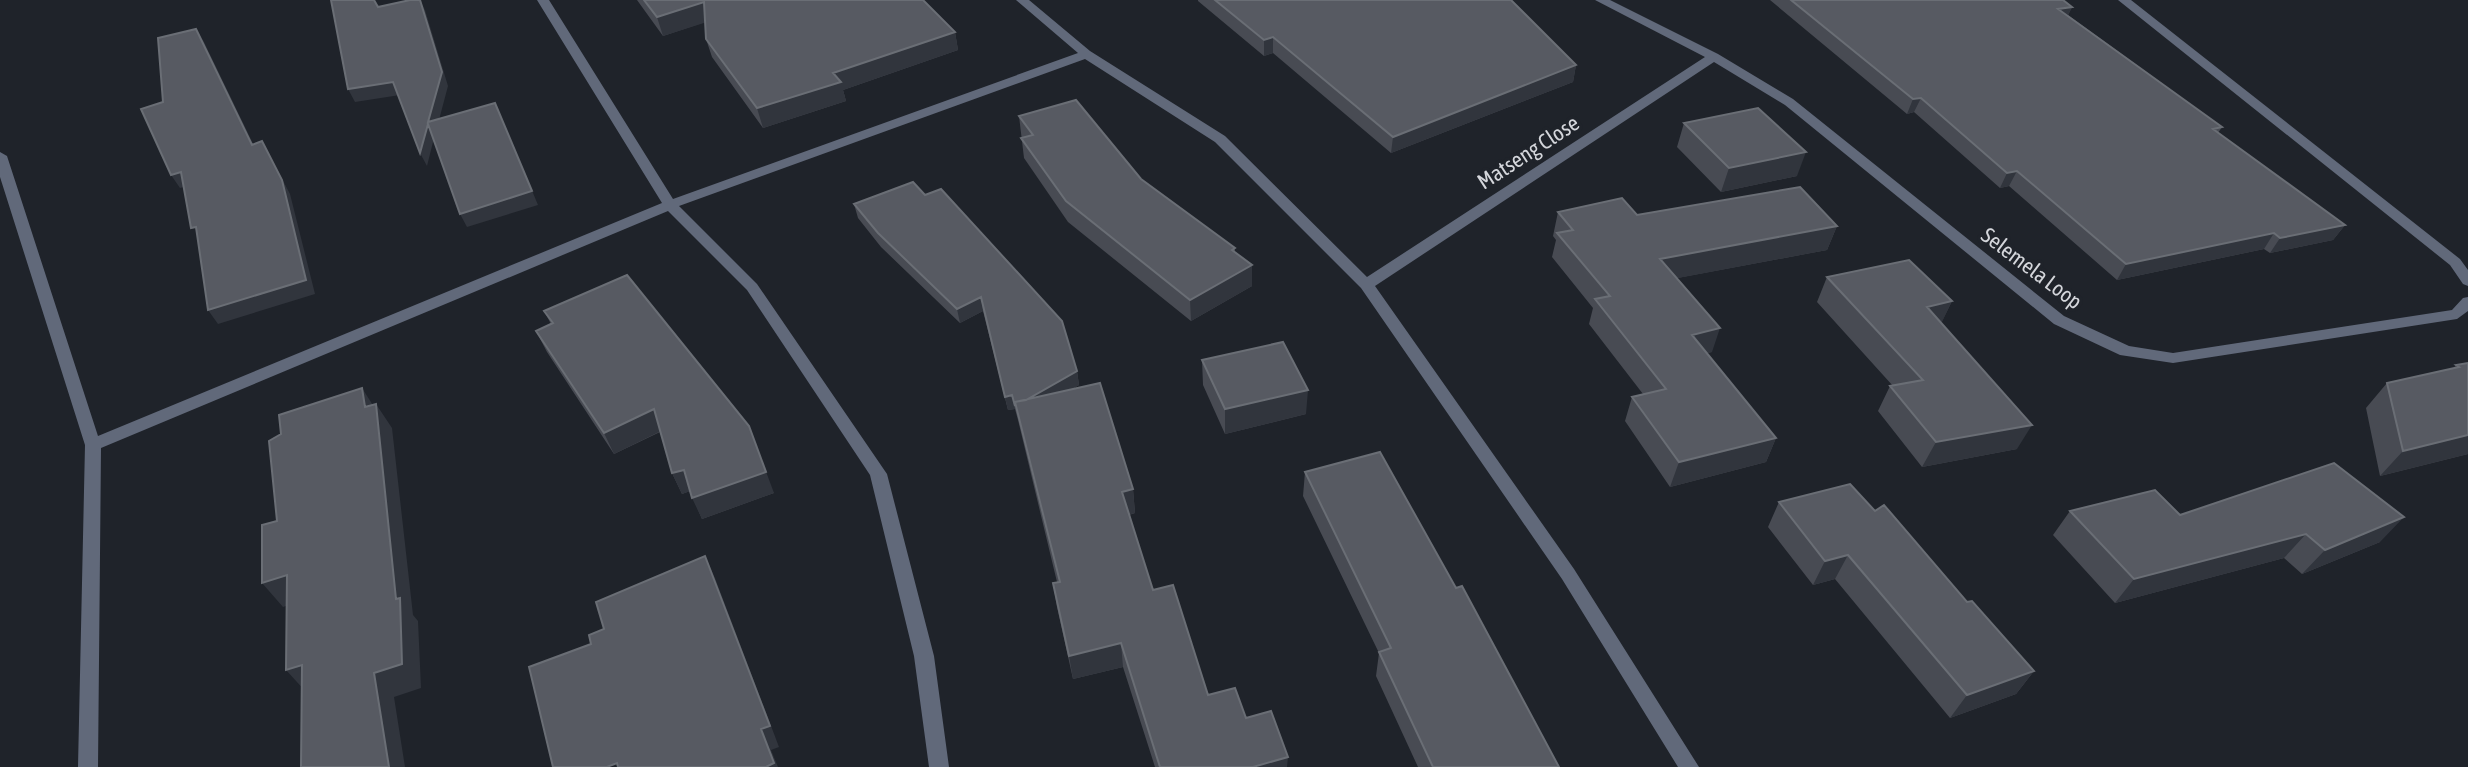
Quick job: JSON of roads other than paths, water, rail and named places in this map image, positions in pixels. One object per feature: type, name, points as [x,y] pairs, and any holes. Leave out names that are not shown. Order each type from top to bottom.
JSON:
[{"type":"street","points":[[543,0],[670,205],[752,287],[878,474],[924,656],[939,767]]},
{"type":"street","points":[[1022,0],[1086,54],[1220,139],[1366,285],[1568,574],[1689,767]]},
{"type":"street","name":"Selemela Loop","points":[[1601,0],[1714,57],[1789,102],[2059,320],[2126,351],[2173,358],[2457,314],[2468,302]]},
{"type":"street","points":[[2124,0],[2455,262],[2468,281]]},
{"type":"street","points":[[93,445],[670,205],[1086,54]]},
{"type":"street","name":"Matseng Close","points":[[1366,285],[1714,57]]},
{"type":"street","points":[[0,156],[93,445],[88,767]]}]
